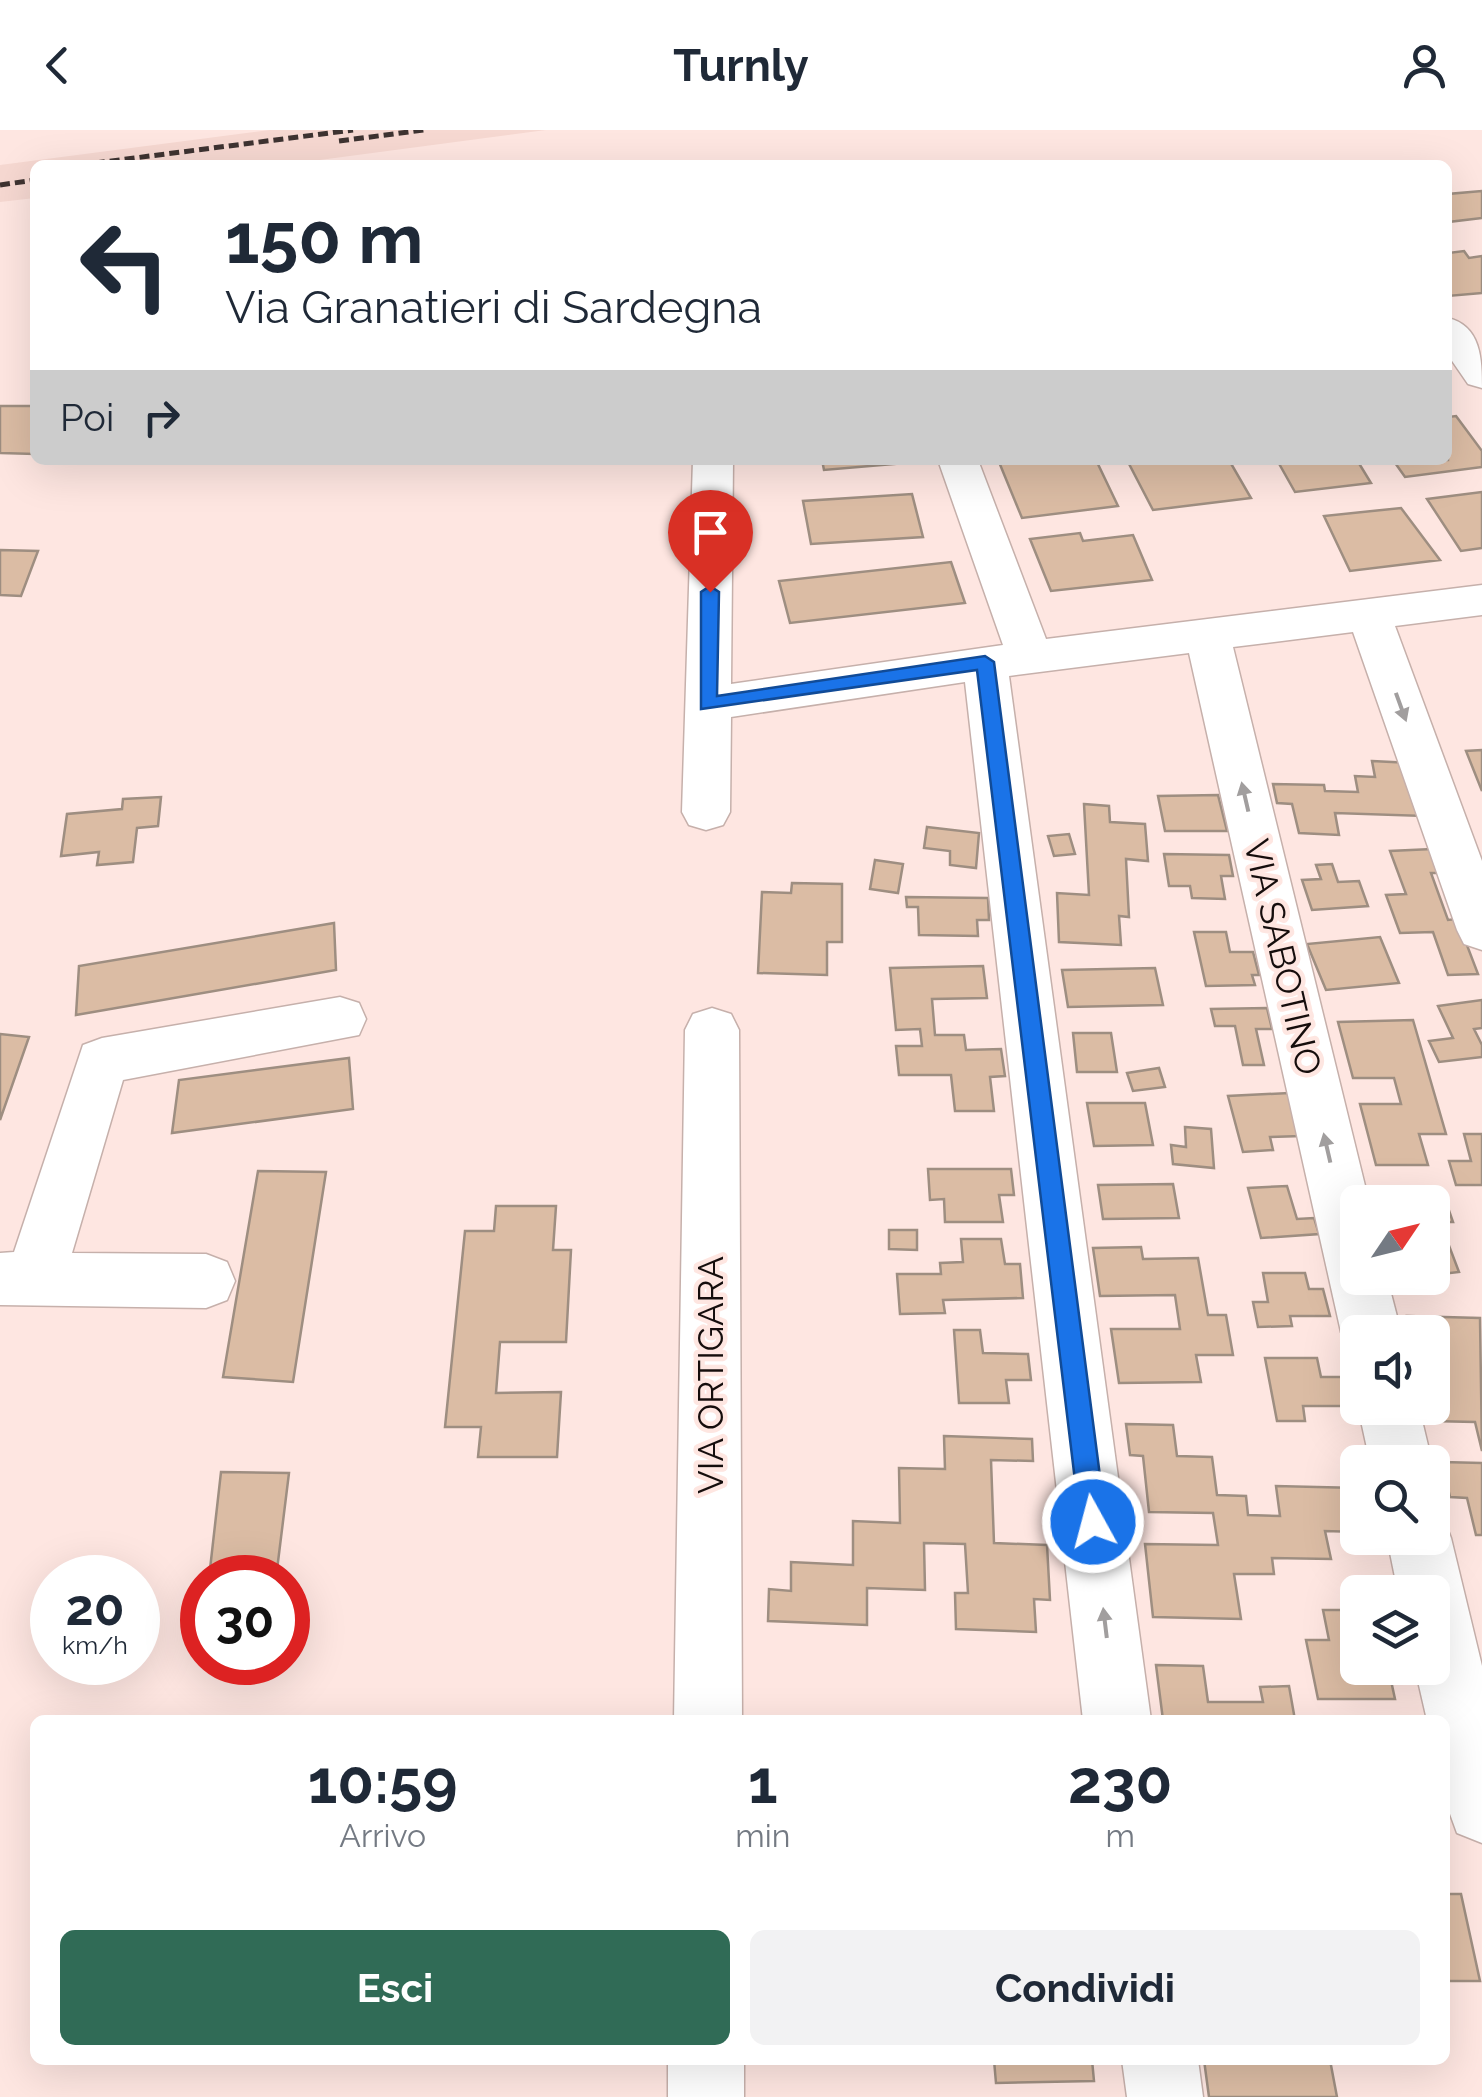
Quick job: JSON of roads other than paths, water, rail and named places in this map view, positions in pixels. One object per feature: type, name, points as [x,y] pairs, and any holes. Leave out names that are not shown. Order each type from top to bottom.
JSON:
[{"type":"street","points":[[1452,335],[1482,376]]},
{"type":"street","points":[[706,812],[712,465]]},
{"type":"street","points":[[959,465],[1008,660],[1117,1715]]},
{"type":"street","points":[[708,704],[1008,660],[1482,600]]},
{"type":"street","points":[[1369,615],[1482,930]]},
{"type":"street","name":"VIA SABOTINO","points":[[1208,637],[1340,1200]]},
{"type":"street","points":[[206,1282],[17,1278],[102,1060],[340,1020]]},
{"type":"street","name":"VIA ORTIGARA","points":[[708,1715],[712,1030]]},
{"type":"street","points":[[1450,1672],[1482,1808]]},
{"type":"street","points":[[706,2065],[706,2097]]},
{"type":"street","points":[[1161,2065],[1164,2097]]},
{"type":"railway","points":[[119,160],[353,130]]},
{"type":"railway","points":[[339,141],[424,130]]},
{"type":"railway","points":[[0,185],[30,181]]}]
